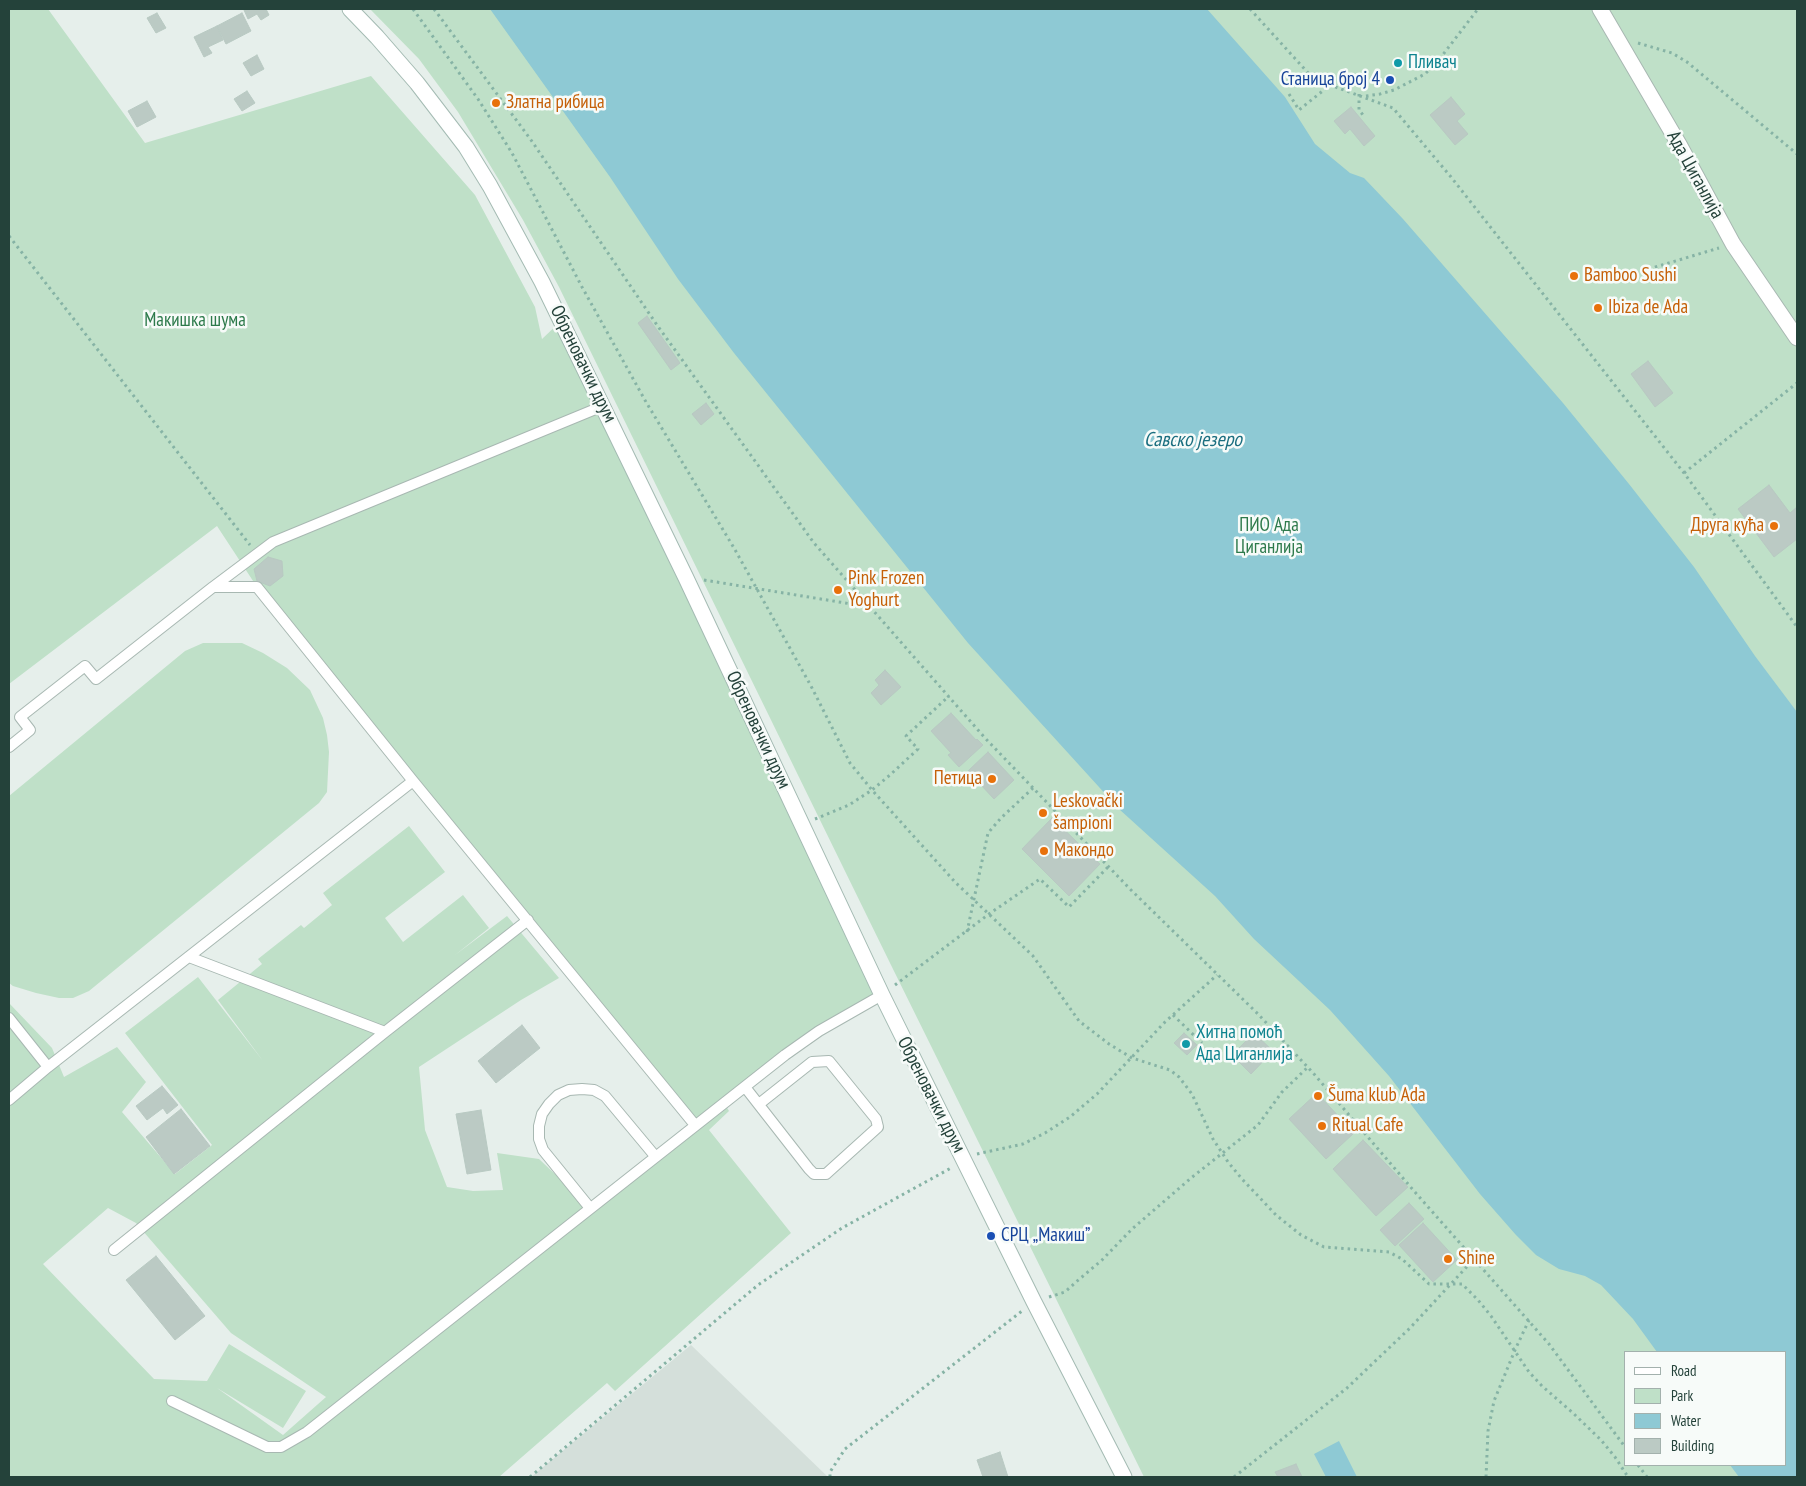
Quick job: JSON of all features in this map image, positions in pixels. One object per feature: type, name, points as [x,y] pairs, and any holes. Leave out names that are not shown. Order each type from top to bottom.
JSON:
[{"type":"street","name":"Обреновачки друм","points":[[350,9],[377,37],[438,109],[490,186],[542,282],[604,406],[882,995],[1034,1302],[1124,1477]]},
{"type":"street","name":"Ада Циганлија","points":[[1600,9],[1680,146],[1733,244],[1797,338]]},
{"type":"lane","points":[[9,747],[30,730],[20,717],[27,711],[86,666],[96,679],[213,586],[274,542],[604,406]]},
{"type":"lane","points":[[213,586],[257,587],[413,781],[695,1125]]},
{"type":"lane","points":[[9,1100],[48,1067],[413,781]]},
{"type":"lane","points":[[114,1250],[385,1032],[528,920]]},
{"type":"lane","points":[[189,957],[385,1032]]},
{"type":"lane","points":[[172,1401],[267,1447],[281,1447],[307,1432],[785,1055],[819,1031],[882,995]]},
{"type":"lane","points":[[9,1018],[48,1067]]},
{"type":"lane","points":[[745,1086],[759,1104],[814,1174],[826,1174],[878,1127],[876,1119],[829,1061],[812,1062],[759,1104]]},
{"type":"lane","points":[[590,1208],[543,1150],[539,1138],[542,1114],[558,1095],[582,1088],[594,1090],[605,1096],[655,1156]]},
{"type":"path","points":[[413,9],[478,98],[512,153],[586,295],[811,686],[850,762],[872,790],[955,882],[1033,956],[1079,1021],[1132,1058],[1170,1070],[1179,1077],[1192,1094],[1222,1152],[1242,1179],[1288,1226],[1311,1241],[1330,1248],[1361,1248],[1389,1252],[1402,1259],[1429,1284],[1458,1283],[1465,1286],[1492,1316],[1529,1372],[1601,1440],[1628,1477]]},
{"type":"path","points":[[434,9],[531,140],[657,325],[814,543],[985,738],[1308,1067],[1529,1320],[1624,1446]]},
{"type":"path","points":[[1250,9],[1310,75],[1330,85],[1365,96],[1393,108],[1451,177],[1684,473],[1797,628]]},
{"type":"path","points":[[1365,96],[1394,90],[1425,74],[1438,62],[1478,9]]},
{"type":"path","points":[[1632,40],[1672,53],[1687,62],[1797,154]]},
{"type":"path","points":[[1289,94],[1299,110],[1330,85]]},
{"type":"path","points":[[1359,94],[1359,110],[1363,115]]},
{"type":"path","points":[[9,236],[256,554]]},
{"type":"path","points":[[1604,282],[1733,244]]},
{"type":"path","points":[[1684,473],[1797,383]]},
{"type":"path","points":[[686,578],[870,607]]},
{"type":"path","points":[[802,824],[849,805],[872,790],[918,749],[906,736],[949,696]]},
{"type":"path","points":[[966,932],[988,833],[1033,788]]},
{"type":"path","points":[[882,995],[989,914],[1040,879],[1069,907],[1109,866]]},
{"type":"path","points":[[530,1477],[758,1285],[842,1228],[948,1171],[962,1157],[1023,1144],[1045,1133],[1085,1105],[1173,1015],[1217,975]]},
{"type":"path","points":[[1173,1015],[1202,1043]]},
{"type":"path","points":[[1064,1292],[1102,1260],[1132,1229],[1222,1152],[1258,1124],[1282,1092],[1308,1067]]},
{"type":"path","points":[[1234,1477],[1347,1388],[1410,1328],[1474,1259]]},
{"type":"path","points":[[830,1477],[830,1472],[845,1449],[1034,1302]]},
{"type":"path","points":[[1486,1477],[1490,1414],[1500,1385],[1529,1320]]},
{"type":"path","points":[[1639,1466],[1647,1477]]},
{"type":"shaded area","points":[[691,1345],[828,1477],[531,1477]]},
{"type":"green space","name":"Макишка шума","points":[[9,9],[48,9],[145,143],[371,76],[475,195],[535,307],[542,339],[562,320],[882,995],[819,1031],[724,1103],[729,1111],[709,1130],[791,1233],[615,1391],[607,1383],[499,1477],[9,1477],[9,1003],[52,1048],[64,1077],[117,1047],[146,1082],[122,1112],[175,1174],[212,1145],[125,1033],[198,977],[263,1061],[218,1000],[262,964],[258,959],[301,925],[304,928],[332,905],[323,893],[409,826],[445,872],[385,918],[403,942],[463,895],[489,928],[455,955],[507,916],[559,978],[521,1000],[419,1067],[425,1130],[447,1187],[473,1191],[503,1190],[497,1153],[539,1159],[590,1207],[695,1125],[257,587],[217,526],[9,684]],"holes":[[[108,1208],[136,1223],[231,1333],[326,1397],[283,1435],[217,1388],[283,1428],[306,1391],[229,1344],[207,1381],[154,1379],[43,1264]]]},
{"type":"green space","name":"ПИО Ада Циганлија","points":[[370,9],[1797,9],[1797,1477],[1144,1477],[559,287],[523,220],[458,112],[419,59]]},
{"type":"green space","points":[[203,643],[242,643],[287,668],[310,690],[323,718],[327,735],[329,752],[327,792],[319,803],[89,991],[73,998],[59,998],[13,986],[9,983],[9,796],[185,651]]},
{"type":"water","name":"Савско језеро","points":[[490,9],[1207,9],[1285,97],[1315,144],[1350,173],[1364,178],[1403,219],[1563,403],[1629,484],[1694,567],[1755,656],[1797,712],[1797,1477],[1739,1477],[1731,1466],[1786,1466],[1786,1351],[1656,1351],[1633,1319],[1601,1285],[1585,1276],[1559,1269],[1536,1255],[1480,1194],[1389,1076],[1330,1010],[1254,939],[1215,896],[1119,809],[968,643],[734,353],[678,279],[610,177]]},
{"type":"water","points":[[1339,1441],[1357,1477],[1326,1477],[1314,1454]]},
{"type":"building","points":[[266,9],[269,15],[261,20],[257,14],[248,19],[244,10]]},
{"type":"building","points":[[157,13],[166,28],[156,33],[147,18]]},
{"type":"building","points":[[242,13],[251,31],[226,44],[217,26]]},
{"type":"building","points":[[217,26],[223,40],[208,47],[212,53],[204,57],[194,37]]},
{"type":"building","points":[[257,55],[264,69],[251,76],[243,63]]},
{"type":"building","points":[[247,91],[255,103],[242,111],[234,99]]},
{"type":"building","points":[[1451,97],[1465,114],[1457,121],[1468,134],[1455,145],[1430,115]]},
{"type":"building","points":[[147,101],[156,117],[137,127],[128,111]]},
{"type":"building","points":[[1351,107],[1375,136],[1364,146],[1350,129],[1345,134],[1334,121]]},
{"type":"building","points":[[647,316],[680,363],[671,370],[638,323]]},
{"type":"building","points":[[1648,361],[1673,393],[1655,407],[1631,374]]},
{"type":"building","points":[[706,403],[714,414],[701,425],[692,414]]},
{"type":"building","name":"Друга кућа","points":[[1769,485],[1790,513],[1797,507],[1797,539],[1774,557],[1738,509]]},
{"type":"building","points":[[268,557],[282,561],[283,576],[270,586],[257,581],[254,569]]},
{"type":"building","points":[[885,670],[901,687],[881,705],[871,693],[879,685],[875,680]]},
{"type":"building","points":[[951,713],[983,745],[959,767],[948,755],[951,753],[931,731]]},
{"type":"building","points":[[988,752],[1014,780],[994,799],[968,771]]},
{"type":"building","points":[[1052,818],[1100,864],[1069,896],[1022,849]]},
{"type":"building","points":[[522,1025],[540,1048],[496,1083],[478,1061]]},
{"type":"building","name":"Хитна помоћ Ада Циганлија","points":[[1184,1033],[1197,1045],[1187,1055],[1174,1043]]},
{"type":"building","points":[[1254,1033],[1273,1051],[1251,1074],[1232,1055]]},
{"type":"building","points":[[162,1086],[178,1105],[167,1114],[163,1108],[147,1120],[136,1106]]},
{"type":"building","name":"Ritual Cafe","points":[[1317,1093],[1354,1133],[1326,1159],[1289,1119]]},
{"type":"building","points":[[181,1109],[210,1146],[174,1174],[146,1137]]},
{"type":"building","points":[[481,1110],[491,1170],[467,1174],[456,1114]]},
{"type":"building","points":[[1363,1140],[1408,1187],[1376,1216],[1333,1169]]},
{"type":"building","points":[[1409,1203],[1424,1219],[1395,1246],[1380,1230]]},
{"type":"building","points":[[1423,1223],[1457,1260],[1433,1282],[1399,1245]]},
{"type":"building","points":[[156,1256],[205,1316],[175,1340],[126,1280]]},
{"type":"building","points":[[1000,1452],[1008,1477],[983,1477],[977,1460]]},
{"type":"building","points":[[1296,1464],[1302,1477],[1278,1477],[1275,1472]]},
{"type":"place","name":"Пливач","points":[[1398,63]]},
{"type":"place","name":"Станица број 4","points":[[1390,80]]},
{"type":"place","name":"Златна рибица","points":[[496,103]]},
{"type":"place","name":"Bamboo Sushi","points":[[1574,276]]},
{"type":"place","name":"Ibiza de Ada","points":[[1598,308]]},
{"type":"place","name":"Друга кућа","points":[[1774,526]]},
{"type":"place","name":"Pink Frozen Yoghurt","points":[[838,590]]},
{"type":"place","name":"Петица","points":[[992,779]]},
{"type":"place","name":"Leskovački šampioni","points":[[1043,813]]},
{"type":"place","name":"Макондо","points":[[1044,851]]},
{"type":"place","name":"Хитна помоћ Ада Циганлија","points":[[1186,1044]]},
{"type":"place","name":"Šuma klub Ada","points":[[1318,1096]]},
{"type":"place","name":"Ritual Cafe","points":[[1322,1126]]},
{"type":"place","name":"СРЦ „Макиш”","points":[[991,1236]]},
{"type":"place","name":"Shine","points":[[1448,1259]]}]
